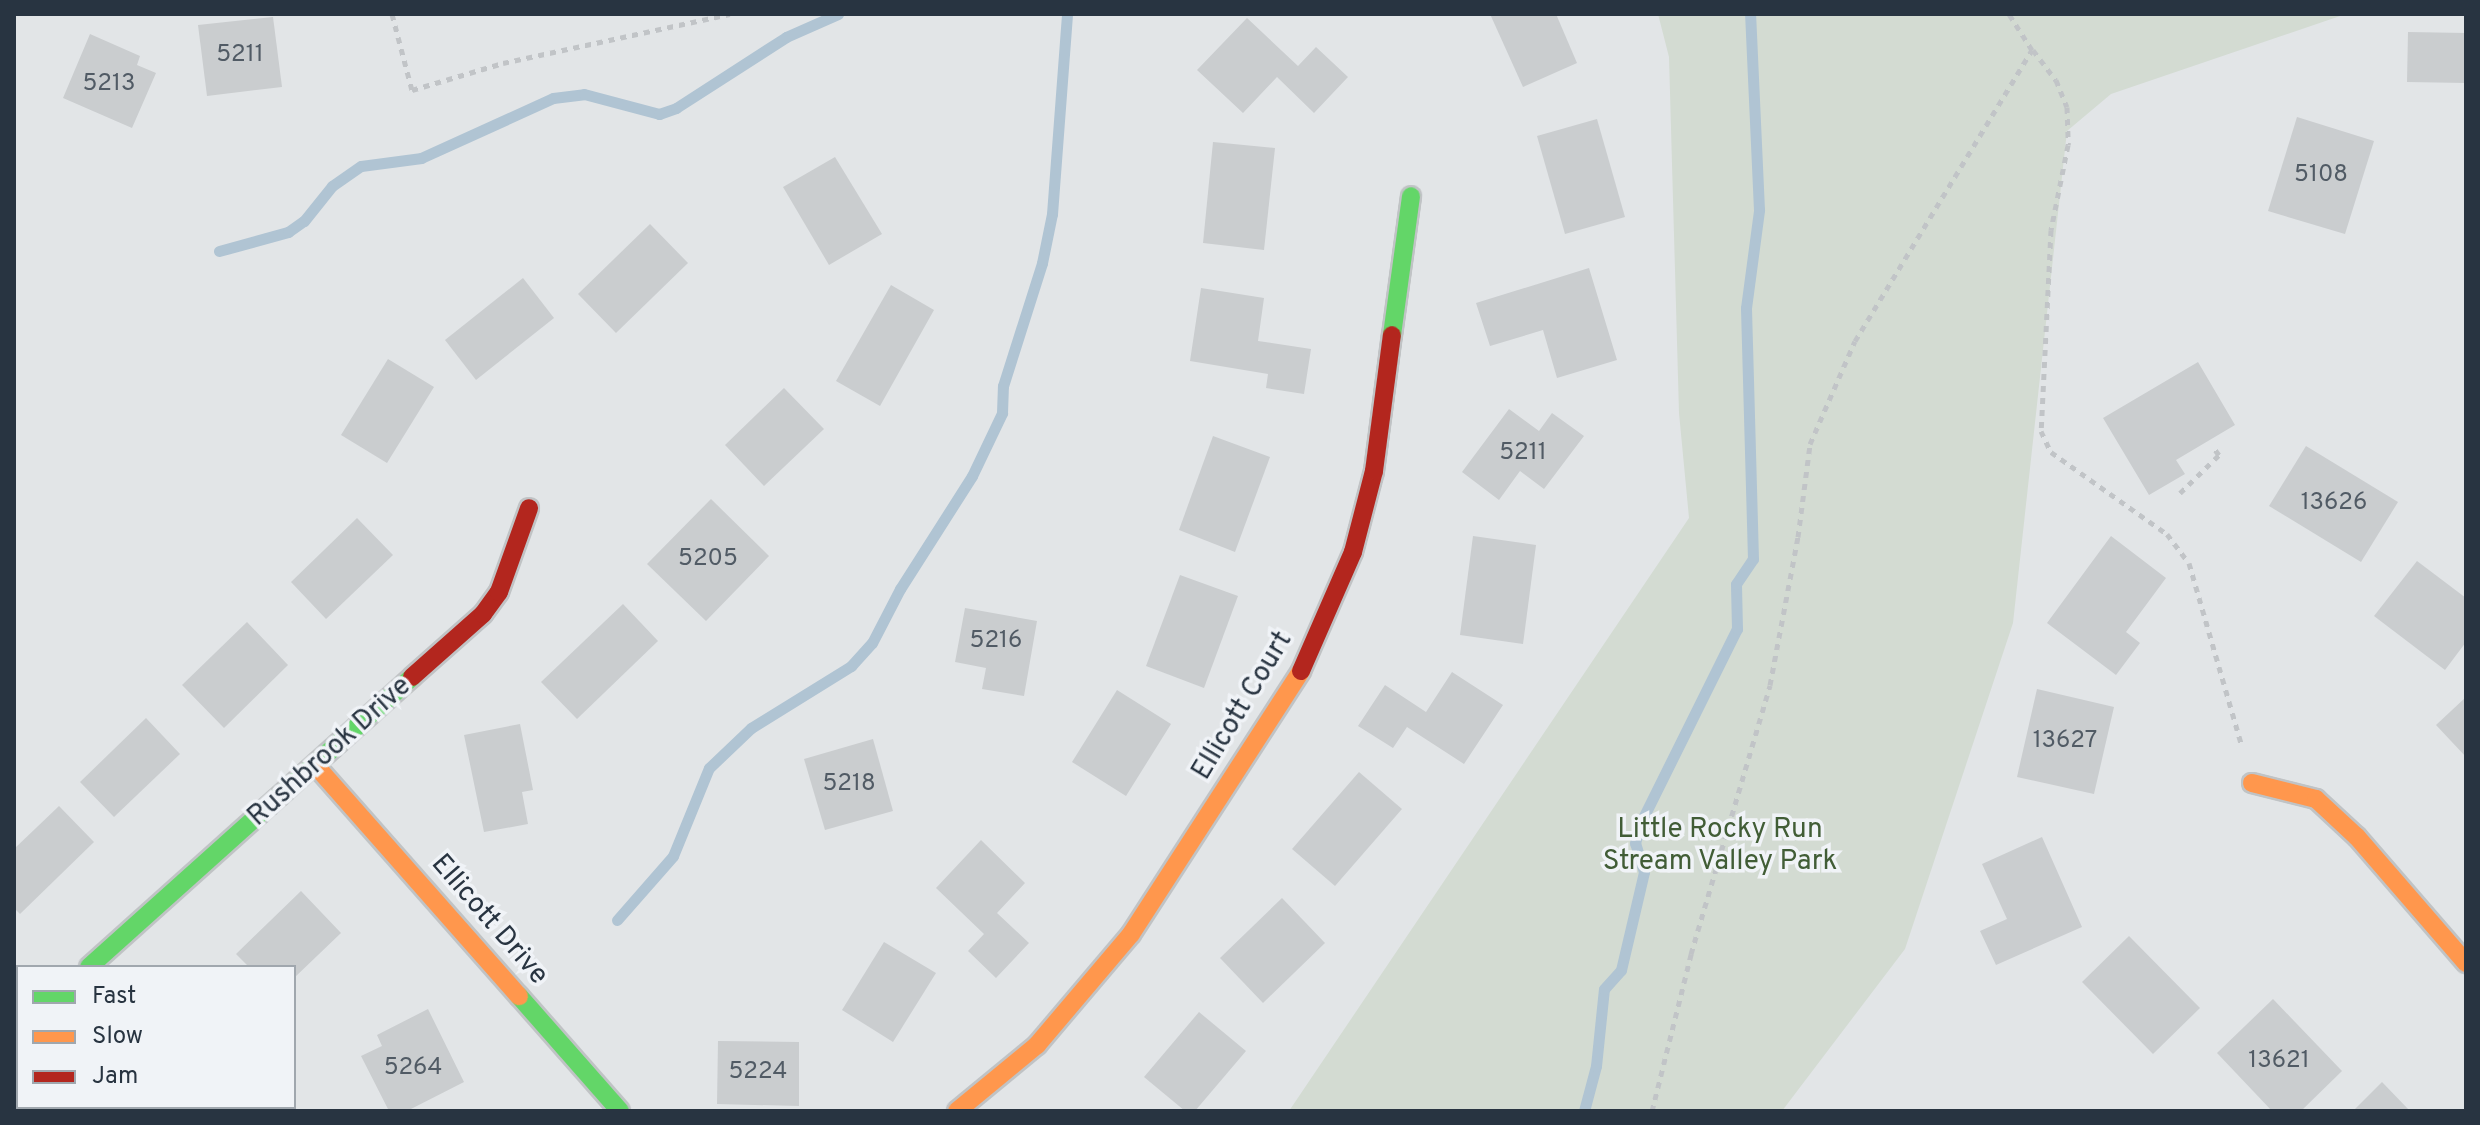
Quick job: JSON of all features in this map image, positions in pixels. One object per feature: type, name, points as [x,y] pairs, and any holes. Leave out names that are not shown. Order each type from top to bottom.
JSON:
[{"type":"street","name":"Ellicott Court","points":[[957,1111],[1037,1045],[1131,934],[1308,660],[1353,552],[1374,471],[1411,196]]},
{"type":"street","name":"Rushbrook Drive","points":[[91,965],[483,614],[499,592],[529,508]]},
{"type":"street","name":"Ellicott Drive","points":[[316,766],[620,1111]]},
{"type":"street","points":[[2252,783],[2316,799],[2357,837],[2466,963]]},
{"type":"path","points":[[392,14],[412,90],[503,63],[730,14]]},
{"type":"path","points":[[2009,14],[2056,80],[2067,120],[2068,145],[2051,230],[2041,431],[2051,452],[2167,534],[2189,563],[2252,783]]},
{"type":"path","points":[[1652,1111],[1691,954],[1770,685],[1798,537],[1810,444],[1855,341],[2032,50]]},
{"type":"path","points":[[2180,493],[2219,455],[2214,448]]},
{"type":"green space","name":"Little Rocky Run Stream Valley Park","points":[[1658,14],[2346,14],[2111,94],[2067,131],[2013,623],[1905,949],[1782,1111],[1289,1111],[1689,518],[1679,413],[1669,57]]},
{"type":"building","points":[[1490,14],[1556,14],[1577,63],[1523,87]]},
{"type":"building","points":[[273,17],[282,87],[207,96],[198,25]]},
{"type":"building","points":[[1247,18],[1298,66],[1316,47],[1348,77],[1314,113],[1277,77],[1243,113],[1197,70]]},
{"type":"building","points":[[2408,32],[2466,33],[2466,83],[2407,82]]},
{"type":"building","points":[[90,34],[140,56],[137,65],[156,73],[132,128],[63,98]]},
{"type":"building","points":[[2297,117],[2374,141],[2345,234],[2268,211]]},
{"type":"building","points":[[1597,119],[1625,217],[1565,234],[1537,136]]},
{"type":"building","points":[[1213,142],[1275,148],[1264,250],[1203,243]]},
{"type":"building","points":[[835,157],[882,234],[829,265],[783,187]]},
{"type":"building","points":[[650,224],[688,263],[616,333],[578,294]]},
{"type":"building","points":[[1589,268],[1617,360],[1557,378],[1543,330],[1490,346],[1476,303]]},
{"type":"building","points":[[523,278],[554,318],[476,380],[445,340]]},
{"type":"building","points":[[891,285],[934,310],[880,406],[836,381]]},
{"type":"building","points":[[1201,288],[1264,298],[1258,341],[1311,349],[1304,394],[1266,388],[1268,374],[1190,361]]},
{"type":"building","points":[[388,359],[434,387],[387,463],[341,435]]},
{"type":"building","points":[[2198,362],[2235,425],[2176,460],[2185,474],[2149,495],[2103,418]]},
{"type":"building","points":[[784,388],[824,429],[764,486],[725,445]]},
{"type":"building","points":[[1509,409],[1539,431],[1552,413],[1584,436],[1544,489],[1520,471],[1499,500],[1462,472]]},
{"type":"building","points":[[1213,436],[1270,457],[1235,552],[1179,530]]},
{"type":"building","points":[[2306,446],[2398,502],[2361,562],[2269,506]]},
{"type":"building","points":[[711,499],[769,556],[706,621],[647,564]]},
{"type":"building","points":[[357,518],[393,555],[326,619],[291,582]]},
{"type":"building","points":[[1473,536],[1536,545],[1523,644],[1460,635]]},
{"type":"building","points":[[2111,536],[2166,578],[2126,632],[2140,643],[2116,675],[2047,623]]},
{"type":"building","points":[[2417,561],[2466,598],[2466,642],[2445,670],[2374,616]]},
{"type":"building","points":[[1180,575],[1238,596],[1204,688],[1146,666]]},
{"type":"building","points":[[623,604],[658,641],[577,719],[541,682]]},
{"type":"building","points":[[965,608],[1037,621],[1024,696],[982,689],[986,668],[955,662]]},
{"type":"building","points":[[247,622],[288,665],[224,728],[182,685]]},
{"type":"building","points":[[1452,672],[1503,705],[1464,764],[1407,727],[1393,748],[1358,726],[1385,685],[1426,712]]},
{"type":"building","points":[[2037,689],[2114,707],[2094,794],[2017,777]]},
{"type":"building","points":[[1117,690],[1171,724],[1126,796],[1072,762]]},
{"type":"building","points":[[2466,697],[2466,757],[2436,725]]},
{"type":"building","points":[[146,718],[180,754],[114,817],[80,782]]},
{"type":"building","points":[[520,724],[533,790],[522,792],[528,824],[484,832],[464,735]]},
{"type":"building","points":[[873,739],[893,811],[825,830],[804,759]]},
{"type":"building","points":[[1359,772],[1402,809],[1335,886],[1292,849]]},
{"type":"building","points":[[59,806],[94,842],[20,914],[14,908],[14,849]]},
{"type":"building","points":[[2042,837],[2082,927],[1996,965],[1980,931],[2007,919],[1982,864]]},
{"type":"building","points":[[981,840],[1025,883],[997,913],[1029,943],[996,978],[968,951],[984,934],[936,888]]},
{"type":"building","points":[[301,891],[341,933],[296,976],[296,965],[247,965],[236,954]]},
{"type":"building","points":[[1282,898],[1325,943],[1263,1003],[1220,958]]},
{"type":"building","points":[[2129,936],[2200,1008],[2153,1054],[2082,982]]},
{"type":"building","points":[[884,942],[936,973],[893,1042],[842,1010]]},
{"type":"building","points":[[2273,999],[2342,1071],[2301,1111],[2272,1111],[2217,1053]]},
{"type":"building","points":[[428,1009],[464,1082],[407,1111],[389,1111],[361,1056],[382,1046],[377,1035]]},
{"type":"building","points":[[1199,1012],[1246,1051],[1195,1111],[1185,1111],[1144,1077]]},
{"type":"building","points":[[718,1041],[799,1042],[799,1106],[717,1104]]},
{"type":"building","points":[[2382,1082],[2410,1111],[2353,1111]]},
{"type":"building","points":[[42,1109],[83,1109],[40,1111]]},
{"type":"waterway","points":[[219,251],[288,232],[304,221],[332,186],[361,166],[421,158],[553,98],[584,94],[659,114],[676,108],[786,37],[838,14]]},
{"type":"waterway","points":[[617,920],[673,856],[709,768],[751,728],[851,666],[872,643],[900,589],[972,476],[1002,413],[1003,386],[1042,263],[1052,214],[1067,14]]},
{"type":"waterway","points":[[1584,1111],[1596,1066],[1604,989],[1621,970],[1644,872],[1635,843],[1641,822],[1737,629],[1736,584],[1753,559],[1746,308],[1759,210],[1750,14]]},
{"type":"traffic: fast","points":[[1392,335],[1411,196]]},
{"type":"traffic: fast","points":[[91,965],[412,677]]},
{"type":"traffic: fast","points":[[519,996],[620,1111]]},
{"type":"traffic: slow","points":[[957,1111],[1037,1045],[1131,934],[1301,671]]},
{"type":"traffic: slow","points":[[316,766],[519,996]]},
{"type":"traffic: slow","points":[[2252,783],[2316,799],[2357,837],[2466,963]]},
{"type":"traffic: jam","points":[[1301,671],[1353,552],[1374,471],[1392,335]]},
{"type":"traffic: jam","points":[[412,677],[483,614],[499,592],[529,508]]}]
